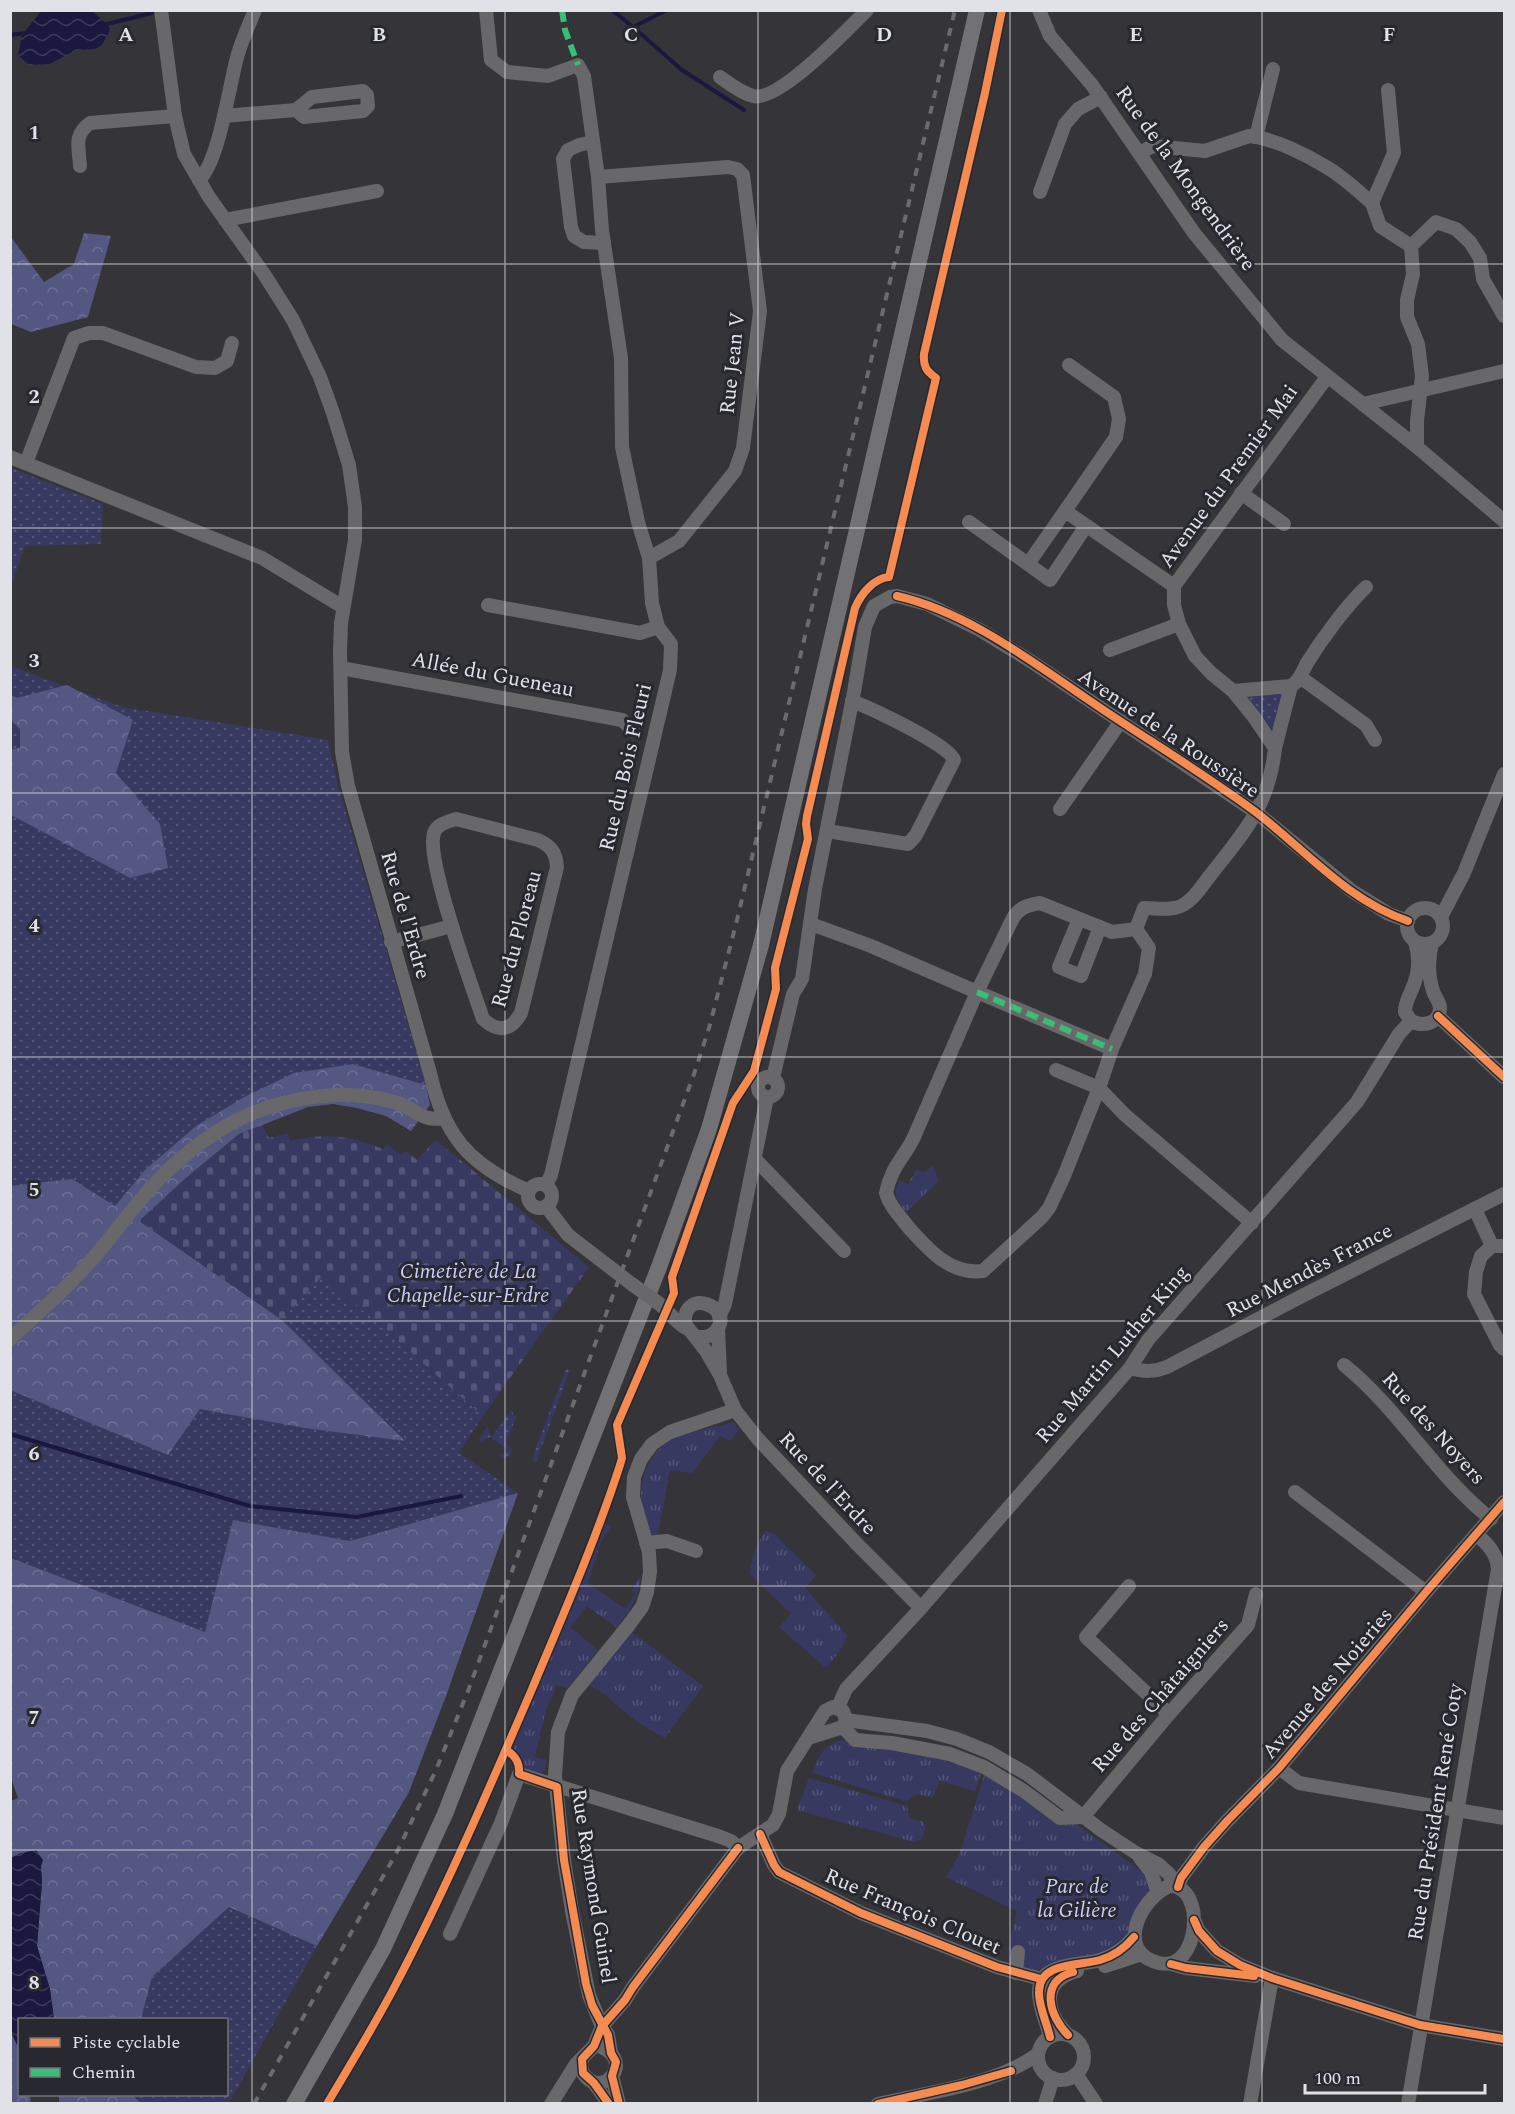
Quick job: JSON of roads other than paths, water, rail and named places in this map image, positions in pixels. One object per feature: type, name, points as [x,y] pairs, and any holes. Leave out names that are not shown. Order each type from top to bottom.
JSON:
[{"type":"main road","points":[[294,2103],[383,1949],[446,1814],[655,1278],[709,1129],[760,945],[977,10]]},
{"type":"street","name":"Rue de l'Erdre","points":[[160,10],[175,116],[184,154],[225,220],[264,274],[293,320],[320,377],[349,465],[355,507],[356,540],[341,623],[342,752],[348,786],[430,1072],[435,1098],[444,1118],[463,1148],[478,1163],[529,1191]]},
{"type":"street","points":[[199,180],[205,174],[210,162],[224,116],[238,53],[255,10]]},
{"type":"street","name":"Rue du Bois Fleuri","points":[[486,10],[491,60],[507,72],[548,76],[578,65],[584,76],[598,177],[604,243],[621,358],[622,447],[638,522],[649,558],[652,603],[658,627],[671,644],[670,670],[556,1153],[546,1185]]},
{"type":"street","points":[[720,77],[754,97],[766,95],[792,80],[867,10]]},
{"type":"street","name":"Rue de la Mongendrière","points":[[1039,10],[1050,36],[1101,97],[1194,233],[1282,340],[1418,447],[1504,521]]},
{"type":"street","points":[[1256,137],[1273,69]]},
{"type":"street","points":[[1372,203],[1394,153],[1388,90]]},
{"type":"street","points":[[1040,192],[1065,124],[1078,109],[1101,97]]},
{"type":"street","points":[[224,116],[296,110]]},
{"type":"street","points":[[80,166],[78,135],[90,123],[175,116]]},
{"type":"street","points":[[1139,153],[1153,146],[1205,151],[1249,136],[1278,144],[1328,168],[1372,203],[1380,226],[1411,246]]},
{"type":"street","points":[[593,142],[568,150],[563,159],[574,236],[584,242],[604,243]]},
{"type":"street","name":"Rue Jean V","points":[[598,177],[728,166],[737,169],[742,175],[746,198],[760,311],[743,448],[735,471],[679,541],[649,558]]},
{"type":"street","points":[[225,220],[377,191]]},
{"type":"street","points":[[1411,246],[1436,222],[1456,229],[1470,242],[1480,258],[1483,279],[1504,316]]},
{"type":"street","points":[[1411,246],[1413,274],[1407,300],[1407,317],[1418,344],[1422,376],[1417,421],[1418,447]]},
{"type":"street","points":[[26,463],[74,338],[89,333],[103,333],[196,367],[215,368],[227,361],[232,343]]},
{"type":"street","points":[[1028,564],[1116,436],[1119,419],[1114,397],[1069,365]]},
{"type":"street","points":[[1363,404],[1504,372]]},
{"type":"street","name":"Avenue du Premier Mai","points":[[1275,748],[1233,691],[1195,656],[1179,624],[1173,605],[1174,586],[1327,376]]},
{"type":"street","points":[[10,457],[262,558],[343,606]]},
{"type":"street","points":[[1241,493],[1284,524]]},
{"type":"street","points":[[1065,511],[1174,586]]},
{"type":"street","points":[[969,522],[1050,580],[1086,526]]},
{"type":"street","points":[[1136,929],[1144,908],[1173,909],[1183,905],[1196,893],[1257,813],[1273,767],[1275,748],[1296,682],[1354,598],[1366,587]]},
{"type":"street","name":"Avenue de la Roussière","points":[[852,701],[868,616],[874,606],[880,601],[897,596],[927,604],[980,630],[1032,662],[1257,813],[1352,891],[1389,914],[1408,921]]},
{"type":"street","points":[[488,605],[640,633],[658,627]]},
{"type":"street","points":[[1110,650],[1179,624]]},
{"type":"street","name":"Allée du Gueneau","points":[[341,668],[622,720],[634,731]]},
{"type":"street","points":[[1233,691],[1296,682],[1366,724],[1375,740]]},
{"type":"street","points":[[689,1308],[684,1320],[690,1332],[699,1338],[710,1336],[719,1322],[725,1304],[767,1097],[759,1093],[758,1083],[766,1077],[773,1078],[793,994],[802,979],[815,889],[852,701],[949,751],[954,760],[916,835],[908,844],[827,831]]},
{"type":"street","points":[[1060,809],[1120,721]]},
{"type":"street","points":[[1441,917],[1499,802],[1504,774]]},
{"type":"street","name":"Rue du Ploreau","points":[[456,819],[538,840],[550,846],[557,857],[557,867],[521,1013],[516,1023],[503,1028],[493,1028],[483,1019],[452,926],[434,861],[432,843],[434,831],[442,823],[456,819]]},
{"type":"street","points":[[1040,903],[1112,932],[1136,929],[1149,948],[1145,974],[1112,1048],[1099,1088],[1049,1208],[983,1271],[972,1272],[958,1269],[927,1248],[889,1204],[885,1193],[899,1159],[908,1149],[914,1137],[977,992],[1018,910],[1040,903]]},
{"type":"street","points":[[1428,908],[1436,911],[1441,917],[1443,929],[1441,935],[1432,943],[1429,955],[1432,988],[1439,1003],[1438,1016],[1428,1024],[1411,1021],[1407,1017],[1405,1006],[1418,972],[1419,955],[1407,928],[1408,921],[1412,913],[1419,909],[1428,908]]},
{"type":"street","points":[[1078,919],[1059,967],[1081,976],[1100,927]]},
{"type":"street","points":[[811,924],[871,946],[1112,1048]]},
{"type":"street","points":[[391,942],[452,926]]},
{"type":"street","points":[[1415,942],[1432,943]]},
{"type":"street","points":[[1438,1016],[1504,1077]]},
{"type":"street","name":"Rue Martin Luther King","points":[[838,1707],[846,1689],[921,1608],[1130,1368],[1148,1340],[1357,1102],[1399,1034],[1411,1021]]},
{"type":"street","points":[[1056,1070],[1099,1088],[1125,1115],[1252,1223]]},
{"type":"street","points":[[10,1339],[87,1265],[159,1180],[204,1139],[232,1122],[259,1109],[337,1095],[399,1104],[428,1119],[444,1118]]},
{"type":"street","points":[[755,1159],[844,1251]]},
{"type":"street","points":[[538,1184],[546,1185],[552,1196],[546,1206],[538,1208],[531,1205],[528,1198],[529,1191],[538,1184]]},
{"type":"street","name":"Rue Mendès France","points":[[1130,1368],[1155,1371],[1167,1366],[1504,1194]]},
{"type":"street","name":"Rue de l'Erdre","points":[[546,1206],[568,1235],[662,1306],[675,1321],[690,1332],[720,1375],[735,1410],[758,1439],[921,1608]]},
{"type":"street","points":[[1475,1209],[1498,1246],[1481,1256],[1476,1272],[1474,1294],[1504,1349]]},
{"type":"street","points":[[711,1305],[724,1294],[728,1287]]},
{"type":"street","points":[[662,1306],[689,1308],[701,1302],[711,1305],[719,1322]]},
{"type":"street","name":"Rue de l'Erdre","points":[[719,1322],[720,1375]]},
{"type":"street","name":"Rue des Noyers","points":[[1344,1365],[1365,1382],[1468,1500],[1491,1519]]},
{"type":"street","name":"Rue Raymond Guinel","points":[[611,2053],[608,2035],[589,1995],[564,1860],[555,1754],[558,1732],[572,1695],[628,1626],[644,1602],[650,1572],[646,1543],[635,1509],[633,1486],[637,1467],[646,1452],[661,1437],[735,1410]]},
{"type":"street","points":[[1295,1492],[1426,1592]]},
{"type":"street","name":"Avenue des Noieries","points":[[1175,1886],[1204,1847],[1280,1768],[1426,1592],[1504,1503]]},
{"type":"street","name":"Rue du Président René Coty","points":[[1408,2103],[1498,1569],[1494,1553],[1477,1535]]},
{"type":"street","points":[[646,1543],[667,1541],[696,1551]]},
{"type":"street","points":[[1129,1586],[1086,1637],[1168,1714]]},
{"type":"street","name":"Rue des Châtaigniers","points":[[1083,1817],[1168,1714],[1248,1625],[1256,1594]]},
{"type":"street","points":[[551,2103],[560,2091],[564,2080],[594,2046],[602,2026],[625,2000],[738,1848],[773,1825],[779,1814],[787,1771],[797,1754],[823,1716],[829,1708],[838,1707],[845,1713],[840,1726],[808,1738]]},
{"type":"street","points":[[823,1716],[824,1725],[840,1726],[855,1740],[933,1750],[975,1764],[1024,1791],[1060,1818],[1083,1817],[1136,1853],[1158,1864],[1170,1875],[1175,1886],[1188,1895],[1192,1905],[1194,1920],[1191,1940],[1179,1960],[1172,1964]]},
{"type":"street","points":[[1280,1768],[1299,1783],[1504,1818]]},
{"type":"street","points":[[450,1934],[501,1823],[519,1774],[718,1836],[738,1848]]},
{"type":"street","name":"Rue François Clouet","points":[[760,1834],[779,1872],[861,1914],[997,1967],[1041,1979]]},
{"type":"street","points":[[1136,1853],[1151,1872],[1158,1893]]},
{"type":"street","points":[[1175,1886],[1158,1893],[1138,1920],[1134,1937],[1137,1948],[1142,1954],[1152,1961],[1186,1968],[1272,1978]]},
{"type":"street","points":[[1194,1920],[1199,1931],[1217,1951],[1240,1965],[1272,1978],[1420,2025],[1504,2040]]},
{"type":"street","points":[[1050,2037],[1039,1998],[1041,1979],[1056,1969],[1100,1960],[1117,1953],[1134,1937]]},
{"type":"street","points":[[1016,1973],[1018,1952]]},
{"type":"street","points":[[1068,2036],[1056,2020],[1050,1999],[1050,1992],[1058,1979],[1066,1974],[1100,1967],[1142,1954]]},
{"type":"street","points":[[1250,2103],[1272,1978]]},
{"type":"street","points":[[878,2103],[962,2085],[1011,2071],[1038,2055],[1042,2044],[1050,2037],[1062,2034],[1068,2036],[1077,2041],[1082,2050],[1082,2065],[1076,2074],[1067,2079],[1048,2074],[1011,2071]]},
{"type":"street","points":[[560,2091],[570,2085],[592,2081],[604,2082],[612,2076],[616,2067],[611,2053],[598,2048],[586,2055],[581,2069],[592,2081],[609,2103]]},
{"type":"street","points":[[1038,2055],[1048,2074],[1045,2103]]},
{"type":"street","points":[[1076,2074],[1096,2103]]},
{"type":"street","points":[[612,2076],[619,2103]]},
{"type":"water","points":[[41,11],[92,11],[108,25],[110,30],[102,45],[95,49],[76,50],[50,64],[29,65],[18,55],[22,35]]},
{"type":"water","points":[[36,1850],[43,1860],[37,1946],[50,1989],[54,2018],[18,2018],[18,2047],[11,2031],[11,1858]]},
{"type":"waterway","points":[[612,10],[633,27],[667,10]]},
{"type":"waterway","points":[[103,25],[152,13]]},
{"type":"waterway","points":[[633,27],[682,70],[744,110]]},
{"type":"waterway","points":[[10,35],[27,33]]},
{"type":"waterway","points":[[10,1434],[250,1506],[357,1517],[461,1496]]},
{"type":"railway","points":[[254,2104],[398,1850],[436,1770],[468,1691],[694,1074],[709,1028],[736,924],[955,10]]},
{"type":"park label","name":"Cimetière de La Chapelle-sur-Erdre","points":[[468,1283]]},
{"type":"park label","name":"Parc de la Gilière","points":[[1077,1898]]}]
